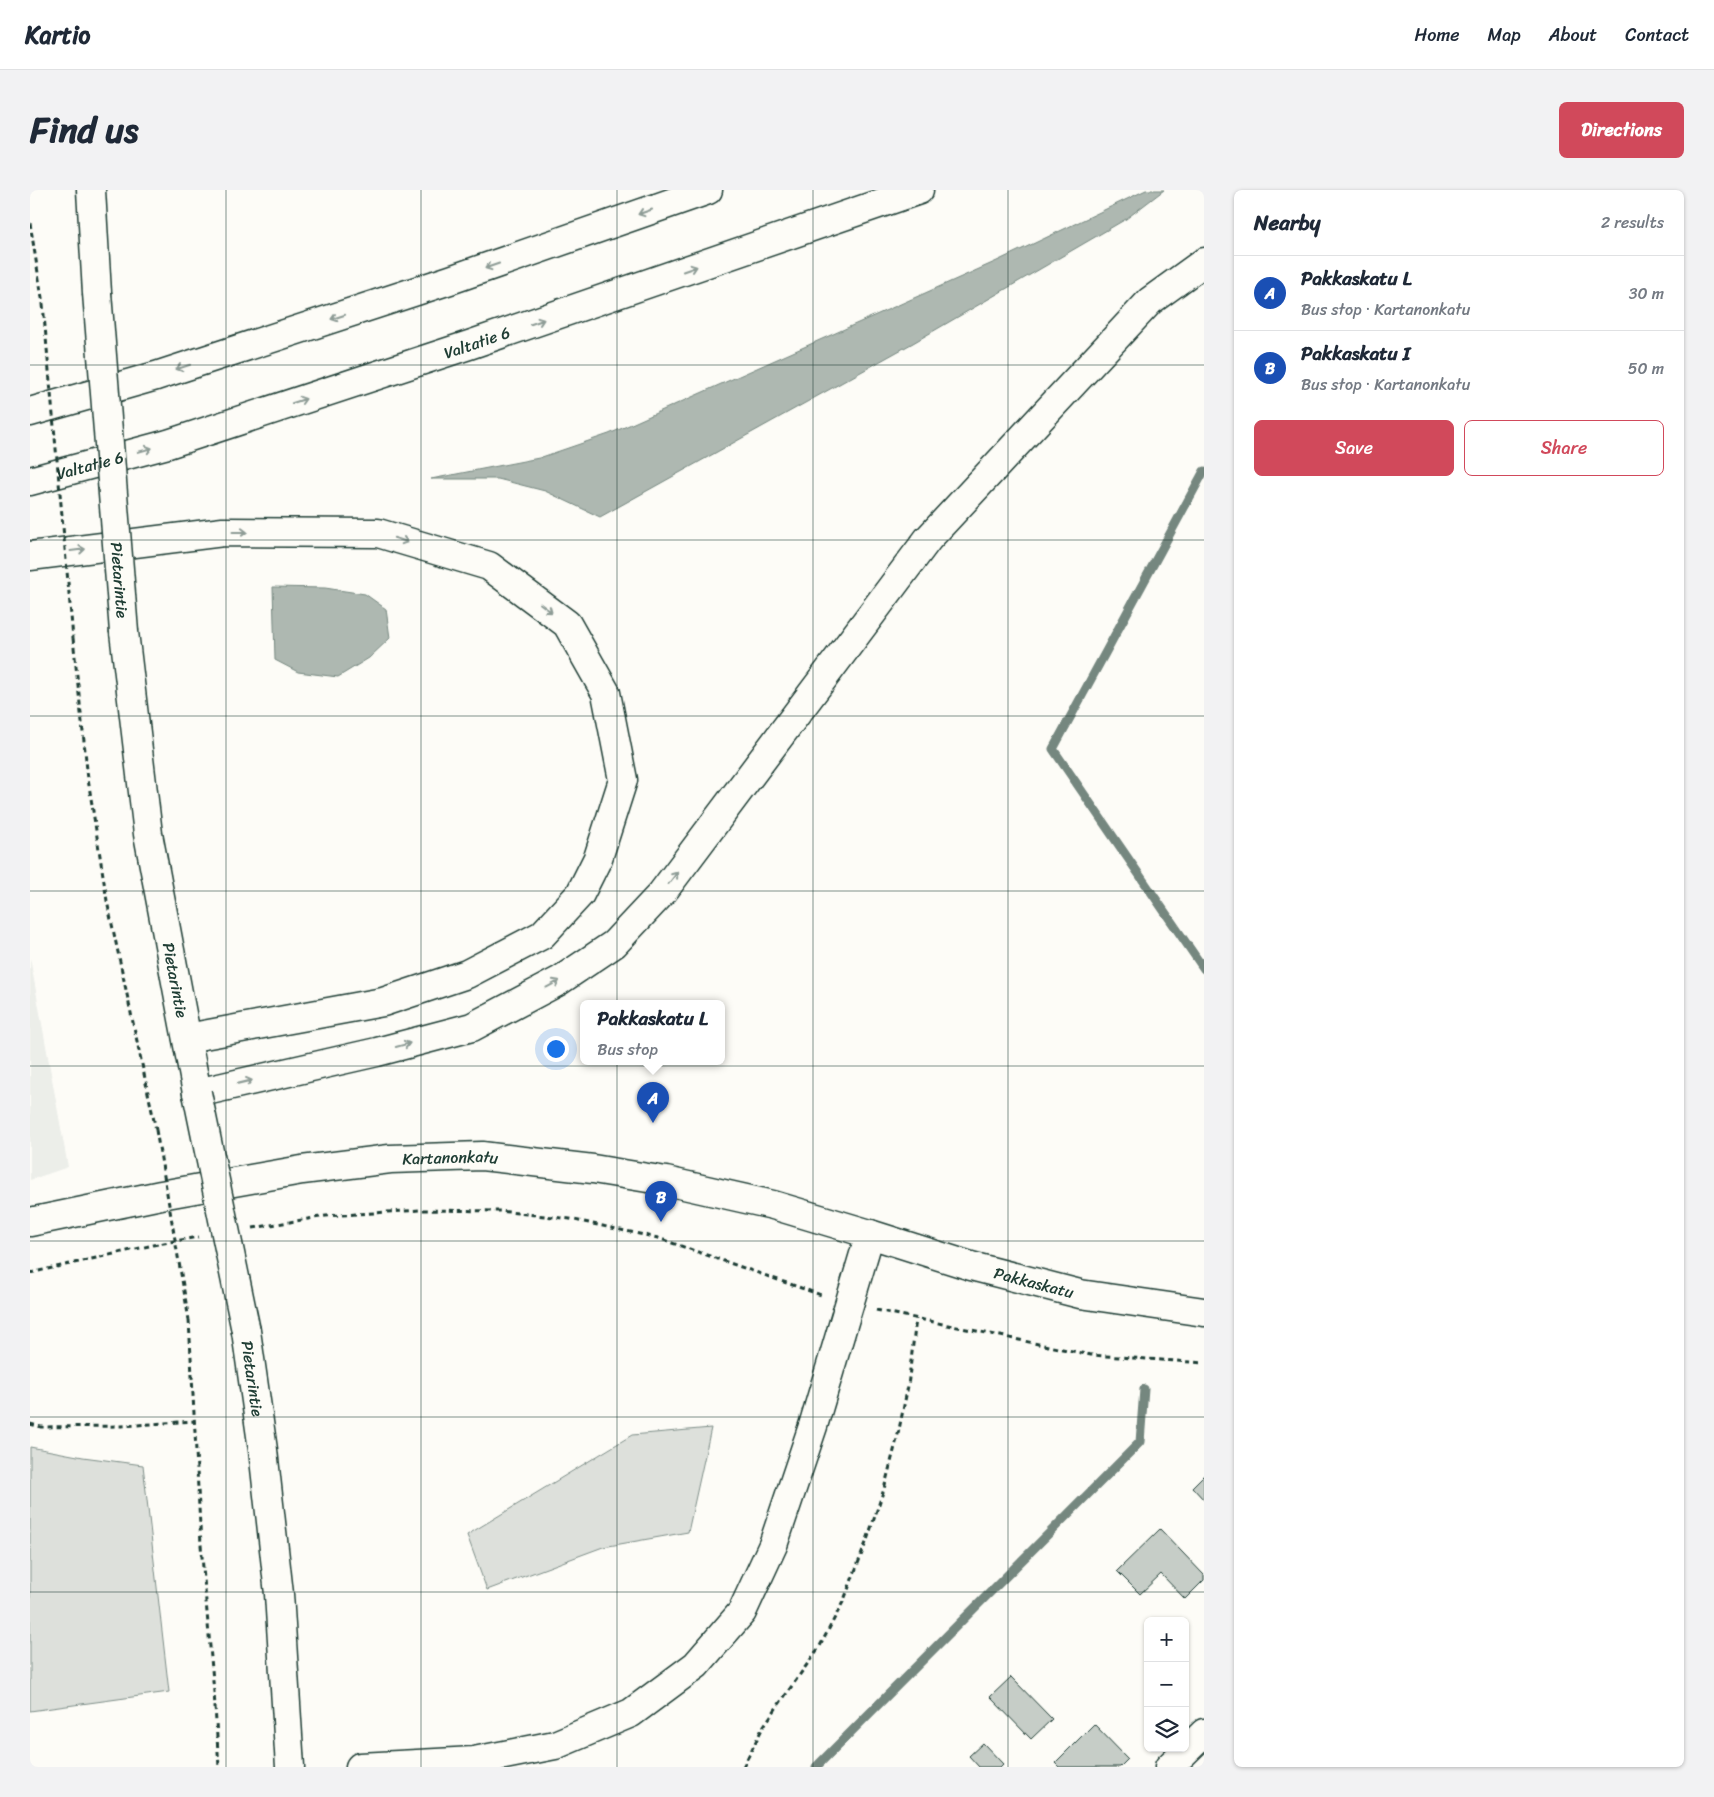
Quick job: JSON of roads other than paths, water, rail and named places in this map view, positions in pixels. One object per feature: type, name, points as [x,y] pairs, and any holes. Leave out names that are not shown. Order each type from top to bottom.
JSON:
[{"type":"main road","name":"Pietarintie","points":[[91,190],[97,293],[124,632],[148,834],[197,1093],[246,1331],[263,1450],[279,1594],[290,1767]]},
{"type":"main road","points":[[30,412],[156,376],[441,284],[708,190]]},
{"type":"main road","name":"Valtatie 6","points":[[30,481],[168,444],[469,345],[919,190]]},
{"type":"main road","points":[[197,1093],[377,1052],[472,1026],[559,981],[614,944],[662,893],[928,539],[1150,302],[1204,262]]},
{"type":"main road","points":[[30,556],[223,532],[378,533],[489,566],[567,624],[606,693],[623,780],[598,858],[580,894],[542,935],[467,974],[383,1002],[187,1038]]},
{"type":"main road","name":"Kartanonkatu","points":[[30,1222],[161,1195],[302,1170],[390,1159],[482,1156],[593,1169],[666,1182],[773,1205],[870,1234]]},
{"type":"main road","points":[[360,1767],[474,1761],[555,1745],[631,1713],[696,1665],[742,1612],[773,1545],[813,1426],[870,1234]]},
{"type":"main road","name":"Pakkaskatu","points":[[870,1234],[971,1266],[1080,1294],[1204,1312]]},
{"type":"main road","points":[[1169,1767],[1204,1733]]},
{"type":"waterway","points":[[1204,471],[1053,749],[1204,969]]},
{"type":"waterway","points":[[816,1767],[1140,1442],[1144,1389]]},
{"type":"place","name":"Pakkaskatu L","points":[[653,1123]]},
{"type":"place","name":"Pakkaskatu I","points":[[661,1222]]}]
